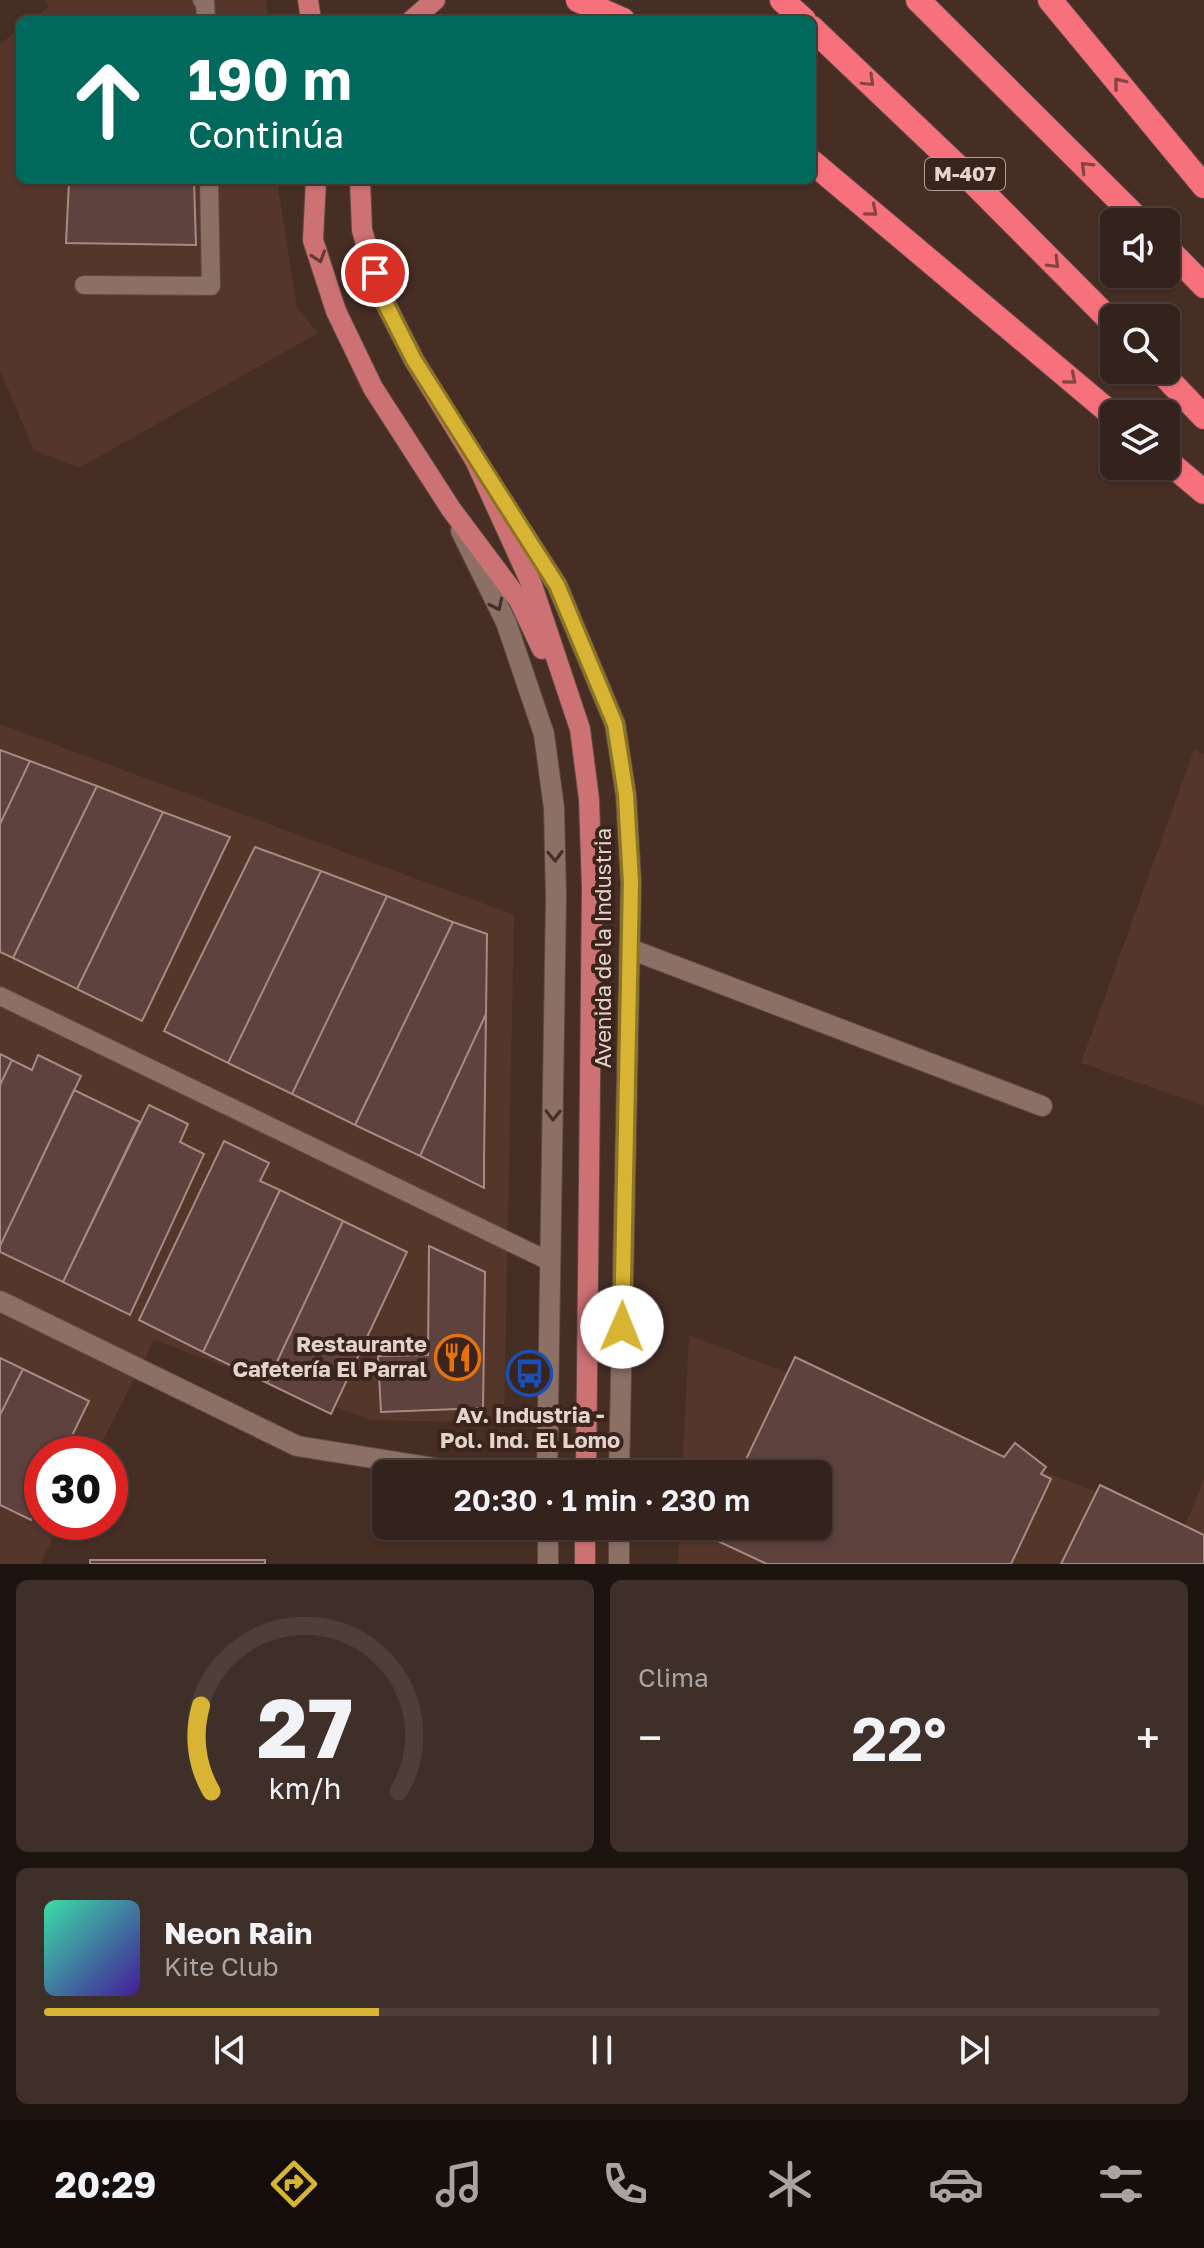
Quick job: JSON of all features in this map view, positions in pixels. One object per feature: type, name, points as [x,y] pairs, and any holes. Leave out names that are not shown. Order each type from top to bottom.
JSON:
[{"type":"highway","points":[[578,0],[614,16]]},
{"type":"highway","points":[[782,0],[800,16]]},
{"type":"highway","points":[[918,0],[1127,208]]},
{"type":"highway","points":[[1050,0],[1204,186]]},
{"type":"highway","name":"M-407","points":[[816,32],[956,165],[1100,310]]},
{"type":"highway","points":[[816,165],[1100,404]]},
{"type":"highway","points":[[1180,261],[1204,286]]},
{"type":"highway","points":[[1172,384],[1204,417]]},
{"type":"highway","points":[[1180,472],[1204,492]]},
{"type":"main road","points":[[417,16],[435,0]]},
{"type":"main road","points":[[316,184],[313,240],[336,311],[373,388],[451,509],[519,600],[580,729]]},
{"type":"main road","points":[[360,184],[362,230],[381,295],[414,360],[475,460],[532,585],[580,729]]},
{"type":"main road","name":"Avenida de la Industria","points":[[580,729],[589,799],[592,888],[586,1460]]},
{"type":"main road","points":[[585,1540],[585,1564]]},
{"type":"street","name":"Avenida de la Industria","points":[[475,460],[557,585],[615,724],[626,795],[631,883],[619,1460]]},
{"type":"street","points":[[451,509],[506,622],[544,734],[554,808],[556,897],[547,1460]]},
{"type":"street","points":[[630,949],[1042,1106]]},
{"type":"street","points":[[0,1301],[297,1446],[384,1460]]},
{"type":"street","points":[[548,1540],[548,1564]]},
{"type":"street","points":[[619,1540],[619,1564]]},
{"type":"lane","points":[[84,285],[211,286],[209,184]]},
{"type":"lane","points":[[0,996],[551,1262]]},
{"type":"shaded area","points":[[46,0],[266,0],[268,16],[37,16],[49,7]]},
{"type":"shaded area","points":[[16,32],[16,184],[278,184],[297,308],[318,333],[79,468],[34,450],[0,370],[0,44]]},
{"type":"shaded area","points":[[0,724],[514,915],[504,1423],[371,1420],[154,1340],[105,1436],[24,1436],[24,1540],[52,1540],[40,1564],[0,1564]]},
{"type":"shaded area","points":[[1194,750],[1204,754],[1204,1105],[1081,1063]]},
{"type":"shaded area","points":[[689,1335],[1185,1526],[1204,1479],[1204,1564],[678,1564],[679,1540],[832,1540],[832,1460],[683,1460]]},
{"type":"building","points":[[69,184],[194,184],[196,245],[66,243]]},
{"type":"building","points":[[0,750],[30,761],[0,824]]},
{"type":"building","points":[[30,761],[97,786],[13,958],[0,952],[0,824]]},
{"type":"building","points":[[97,786],[163,812],[77,989],[13,958]]},
{"type":"building","points":[[163,812],[230,837],[142,1021],[77,989]]},
{"type":"building","points":[[255,847],[321,871],[228,1063],[164,1031]]},
{"type":"building","points":[[321,871],[387,896],[292,1094],[228,1063]]},
{"type":"building","points":[[387,896],[453,922],[355,1125],[292,1094]]},
{"type":"building","points":[[453,922],[487,934],[486,1014],[420,1156],[355,1125]]},
{"type":"building","points":[[486,1014],[484,1162],[484,1188],[420,1156]]},
{"type":"building","points":[[0,1054],[12,1060],[0,1085]]},
{"type":"building","points":[[38,1055],[81,1076],[0,1246],[0,1085],[12,1060],[32,1070]]},
{"type":"building","points":[[74,1090],[140,1122],[63,1282],[0,1252],[0,1246]]},
{"type":"building","points":[[149,1105],[188,1124],[180,1142],[204,1154],[130,1315],[63,1282]]},
{"type":"building","points":[[224,1141],[269,1163],[260,1181],[280,1190],[203,1352],[139,1320]]},
{"type":"building","points":[[280,1190],[343,1221],[267,1383],[203,1352]]},
{"type":"building","points":[[343,1221],[407,1252],[331,1414],[267,1383]]},
{"type":"building","points":[[429,1246],[485,1272],[483,1408],[381,1412],[378,1356],[428,1355]]},
{"type":"building","points":[[795,1357],[1004,1457],[1015,1443],[1046,1467],[1041,1474],[1051,1479],[1011,1564],[767,1564],[715,1540],[832,1540],[832,1460],[746,1460]]},
{"type":"building","points":[[0,1358],[23,1369],[0,1415]]},
{"type":"building","points":[[23,1369],[89,1401],[72,1436],[24,1436],[24,1517],[0,1505],[0,1415]]},
{"type":"building","points":[[1100,1485],[1204,1535],[1204,1564],[1061,1564]]},
{"type":"building","points":[[90,1560],[265,1560],[265,1564],[90,1564]]},
{"type":"place","name":"Restaurante Cafetería El Parral","points":[[458,1357]]},
{"type":"place","name":"Av. Industria - Pol. Ind. El Lomo","points":[[530,1374]]},
{"type":"route","points":[[375,273],[381,295],[414,360],[557,585],[615,724],[626,795],[631,883],[622,1327]]}]
